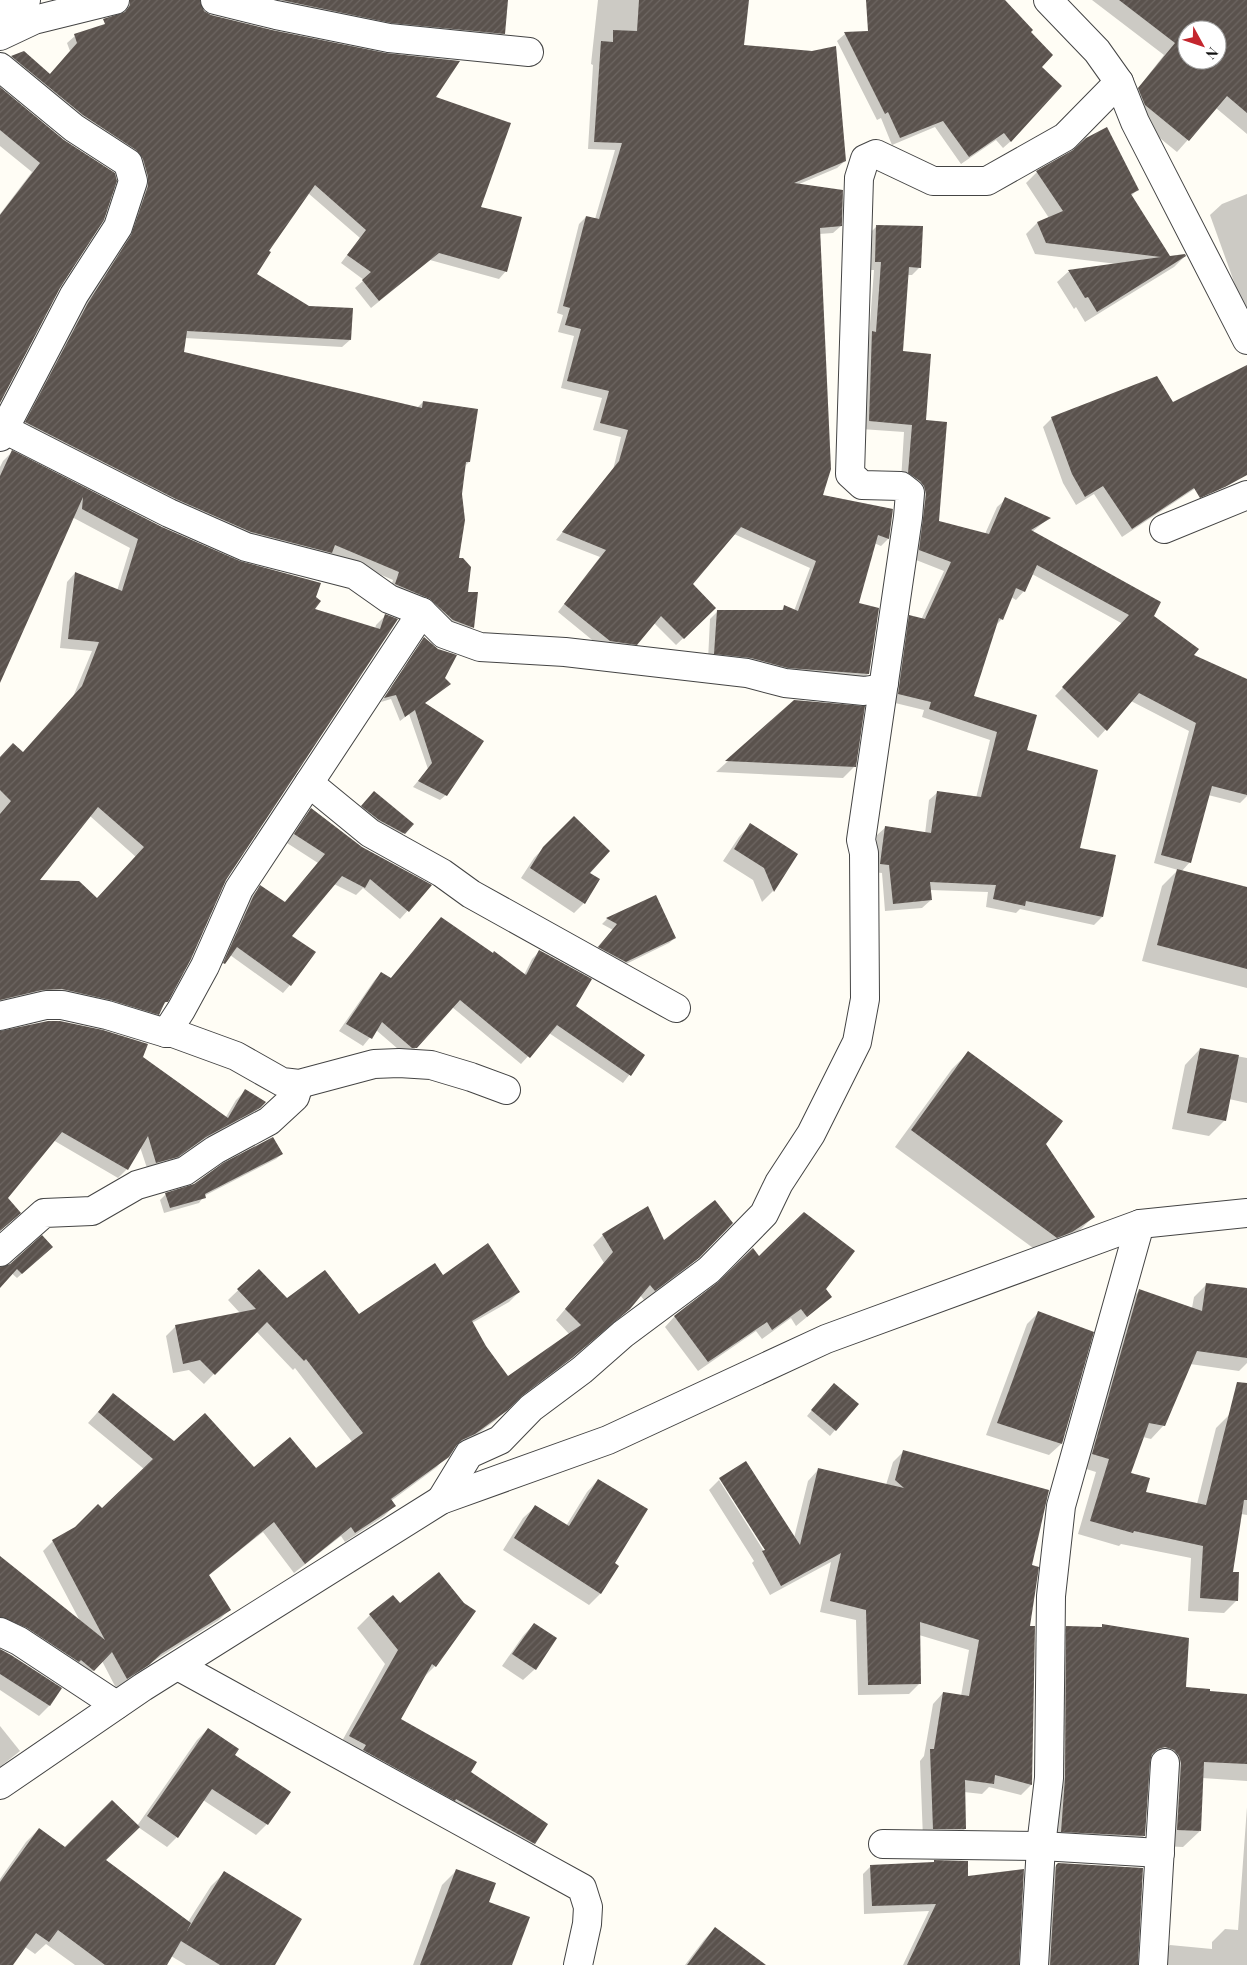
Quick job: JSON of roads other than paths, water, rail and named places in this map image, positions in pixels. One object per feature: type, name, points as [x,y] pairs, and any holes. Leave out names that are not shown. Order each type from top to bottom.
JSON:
[{"type":"street","points":[[0,13],[26,0]]},
{"type":"street","points":[[0,36],[34,20],[115,0]]},
{"type":"street","points":[[215,0],[276,15],[389,38],[530,52]]},
{"type":"street","points":[[1048,0],[1097,51],[1119,82],[1135,122],[1247,340]]},
{"type":"street","points":[[0,67],[74,128],[128,163],[132,181],[118,227],[74,295],[2,433],[169,513],[246,547],[355,575],[388,599],[422,612],[444,634],[480,647],[565,652],[747,673],[785,683],[864,692],[877,689],[884,683]]},
{"type":"street","points":[[440,1500],[469,1454],[500,1440],[531,1408],[582,1370],[623,1334],[709,1270],[764,1214],[779,1183],[811,1134],[857,1042],[866,1000],[864,853],[861,840],[910,493],[901,486],[862,485],[850,474],[859,178],[865,159],[876,154],[933,181],[987,182],[1064,137],[1119,82]]},
{"type":"street","points":[[1164,529],[1247,495]]},
{"type":"street","points":[[166,1033],[205,966],[239,889],[422,612]]},
{"type":"street","points":[[310,783],[370,833],[442,873],[471,894],[676,1008]]},
{"type":"street","points":[[0,1016],[46,1005],[62,1005],[107,1015],[166,1033],[173,1033],[236,1056],[282,1082],[299,1084],[374,1064],[399,1063],[432,1065],[471,1076],[506,1090]]},
{"type":"street","points":[[0,1252],[44,1213],[92,1211],[137,1185],[185,1171],[215,1150],[269,1121],[294,1097],[299,1084]]},
{"type":"street","points":[[0,1785],[116,1705],[440,1500],[608,1440],[826,1339],[1140,1224],[1247,1214]]},
{"type":"street","points":[[1034,1965],[1042,1846],[1050,1778],[1051,1596],[1062,1506],[1140,1224]]},
{"type":"street","points":[[0,1632],[19,1641],[116,1705]]},
{"type":"street","points":[[178,1666],[582,1888],[588,1906],[587,1924],[578,1965]]},
{"type":"street","points":[[1153,1965],[1165,1764]]},
{"type":"street","points":[[883,1844],[1042,1846],[1160,1852]]}]
